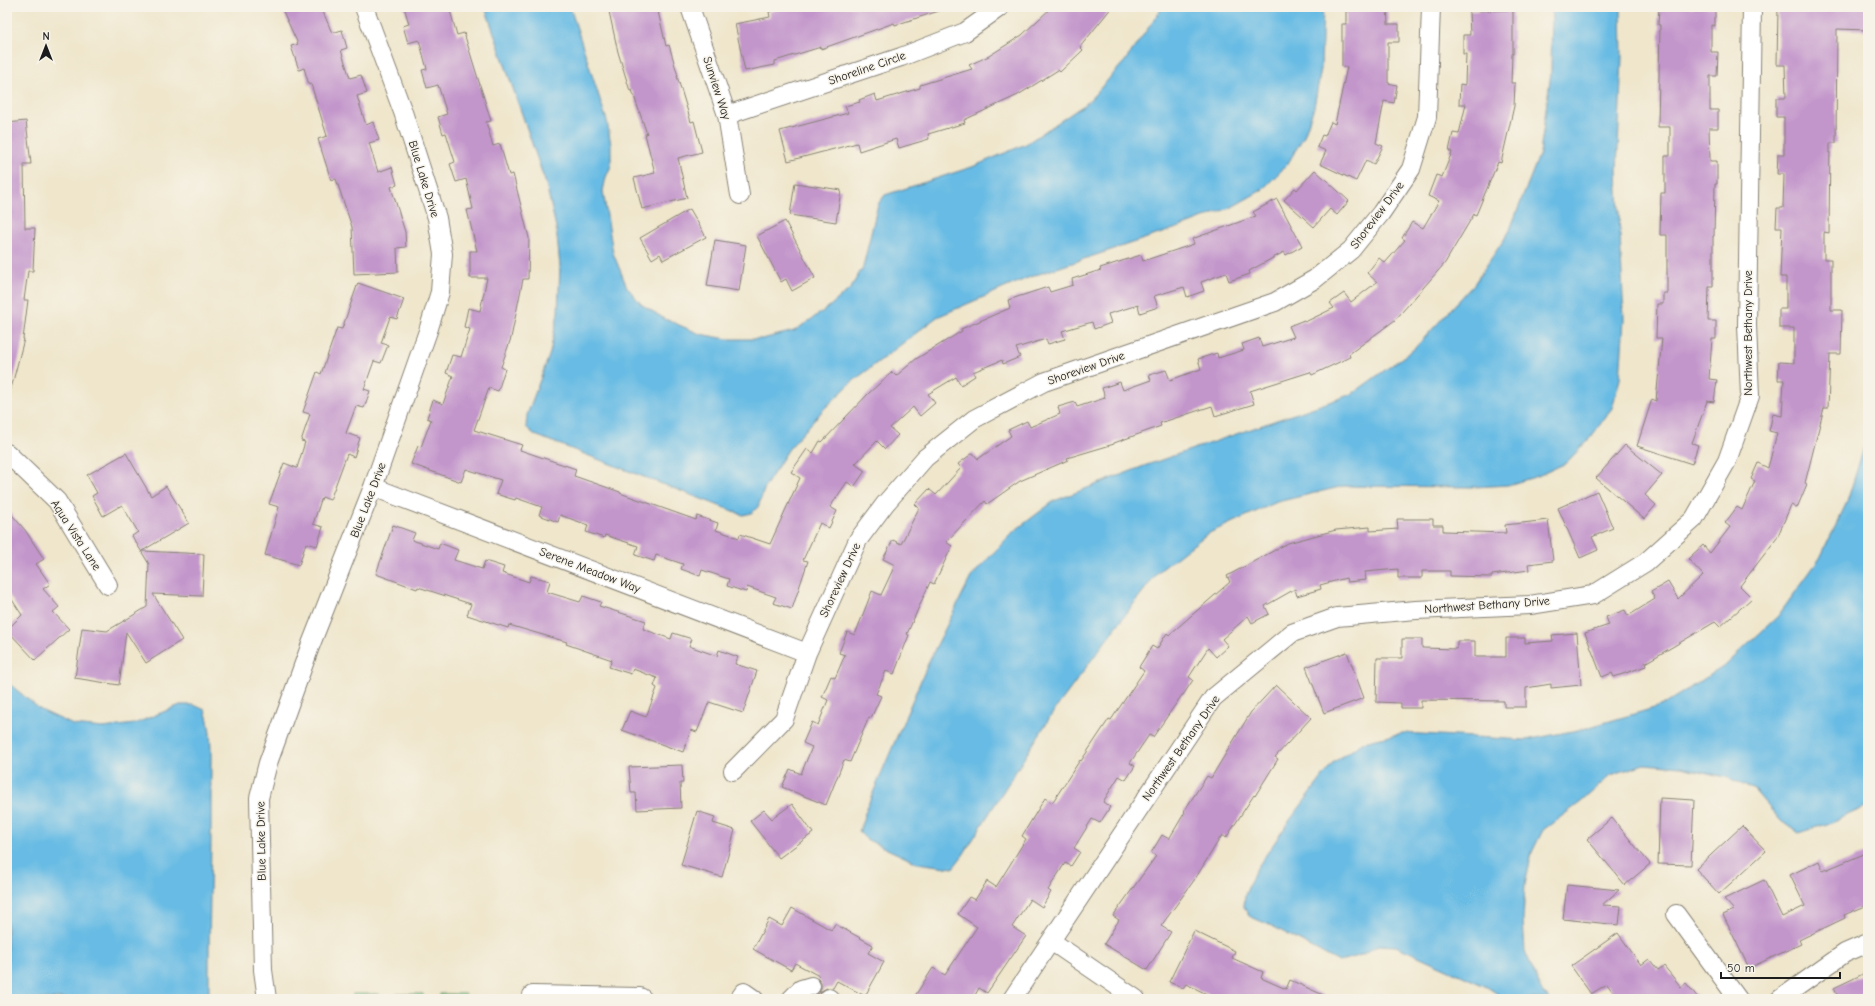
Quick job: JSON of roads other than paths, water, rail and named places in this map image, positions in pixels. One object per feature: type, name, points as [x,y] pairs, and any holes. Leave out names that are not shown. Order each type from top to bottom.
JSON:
[{"type":"street","name":"Blue Lake Drive","points":[[267,999],[263,970],[259,798],[268,763],[311,644],[373,487],[428,331],[440,292],[443,254],[437,218],[403,112],[364,7]]},
{"type":"street","name":"Sunview Way","points":[[690,7],[727,115],[740,195]]},
{"type":"street","name":"Shoreline Circle","points":[[727,115],[901,57],[965,32],[1000,7]]},
{"type":"street","name":"Shoreview Drive","points":[[733,771],[784,719],[807,653],[858,540],[885,504],[925,458],[974,419],[1044,382],[1275,302],[1315,280],[1351,250],[1381,213],[1411,169],[1427,117],[1431,7]]},
{"type":"street","name":"Northwest Bethany Drive","points":[[1012,999],[1213,698],[1292,632],[1337,618],[1416,610],[1530,605],[1593,595],[1646,562],[1694,519],[1727,461],[1750,396],[1748,325],[1752,7]]},
{"type":"street","name":"Aqua Vista Lane","points":[[7,453],[57,501],[108,586]]},
{"type":"street","name":"Serene Meadow Way","points":[[373,487],[807,653]]},
{"type":"street","points":[[1676,914],[1738,999]]},
{"type":"street","points":[[1051,941],[1136,999]]},
{"type":"street","points":[[1780,999],[1845,952],[1868,943]]},
{"type":"street","points":[[791,999],[801,989],[812,986]]},
{"type":"street","points":[[739,999],[744,992],[754,999]]},
{"type":"street","points":[[532,999],[532,995],[640,997],[643,999]]},
{"type":"water","points":[[485,7],[570,7],[607,121],[611,145],[611,166],[606,177],[603,191],[613,253],[627,287],[641,304],[663,318],[700,334],[727,339],[762,339],[794,331],[825,310],[850,289],[863,267],[878,204],[885,195],[972,167],[1026,144],[1087,103],[1125,61],[1163,7],[1323,7],[1321,69],[1314,107],[1304,136],[1287,165],[1262,190],[1232,207],[1183,226],[1030,277],[937,317],[852,382],[823,410],[788,450],[765,487],[758,507],[752,513],[743,515],[535,435],[526,427],[527,415],[550,353],[558,313],[560,266],[556,227],[546,184]]},
{"type":"water","points":[[1552,7],[1621,7],[1622,57],[1617,170],[1624,319],[1620,379],[1612,408],[1591,437],[1566,463],[1538,476],[1508,485],[1474,487],[1344,486],[1277,502],[1207,534],[1158,572],[1116,627],[1054,711],[963,855],[953,868],[917,863],[866,839],[859,832],[867,807],[930,659],[971,577],[1013,532],[1054,501],[1144,466],[1352,394],[1414,349],[1474,284],[1509,232],[1540,153],[1551,72]]},
{"type":"water","points":[[1868,426],[1868,806],[1827,824],[1798,833],[1781,821],[1754,790],[1726,777],[1681,767],[1644,764],[1611,775],[1581,802],[1543,830],[1532,852],[1525,885],[1523,920],[1525,951],[1542,991],[1550,999],[1505,999],[1487,987],[1396,946],[1379,945],[1363,954],[1339,962],[1274,927],[1249,916],[1244,907],[1245,895],[1255,871],[1290,820],[1334,762],[1364,742],[1403,733],[1526,740],[1583,729],[1661,706],[1726,665],[1778,616],[1820,558],[1847,502],[1866,441]]},
{"type":"water","points":[[7,682],[41,710],[73,725],[103,728],[134,724],[180,705],[194,705],[205,710],[210,730],[211,750],[209,999],[7,999],[7,873],[10,863],[7,814]]}]
